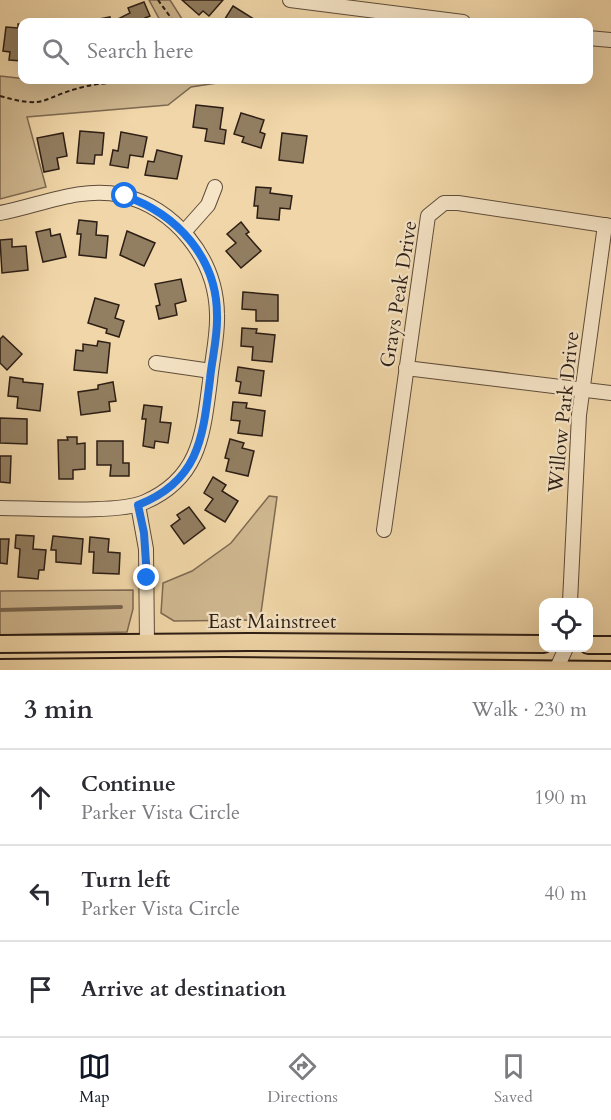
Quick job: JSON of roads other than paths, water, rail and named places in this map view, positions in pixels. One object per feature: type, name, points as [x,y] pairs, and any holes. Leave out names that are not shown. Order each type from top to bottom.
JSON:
[{"type":"main road","name":"East Mainstreet","points":[[0,644],[147,642],[539,644]]},
{"type":"main road","points":[[593,645],[611,645]]},
{"type":"main road","points":[[0,668],[234,666],[611,670]]},
{"type":"street","points":[[290,0],[432,18]]},
{"type":"street","points":[[593,38],[611,40]]},
{"type":"street","points":[[184,232],[208,205],[215,187]]},
{"type":"street","points":[[0,213],[69,196],[112,194],[150,207],[184,232],[204,263],[215,292],[217,324],[202,439],[193,460],[166,490],[138,505],[0,508]]},
{"type":"street","name":"Grays Peak Drive","points":[[384,530],[425,225],[434,208],[444,203],[458,203],[608,226]]},
{"type":"street","name":"Willow Park Drive","points":[[570,598],[576,464],[582,390],[608,226]]},
{"type":"street","points":[[156,363],[211,371]]},
{"type":"street","points":[[406,368],[611,393]]},
{"type":"street","points":[[138,505],[146,549],[147,642]]},
{"type":"street","points":[[556,670],[566,652]]},
{"type":"street","points":[[570,652],[578,670]]},
{"type":"waterway","points":[[0,610],[121,607]]}]
